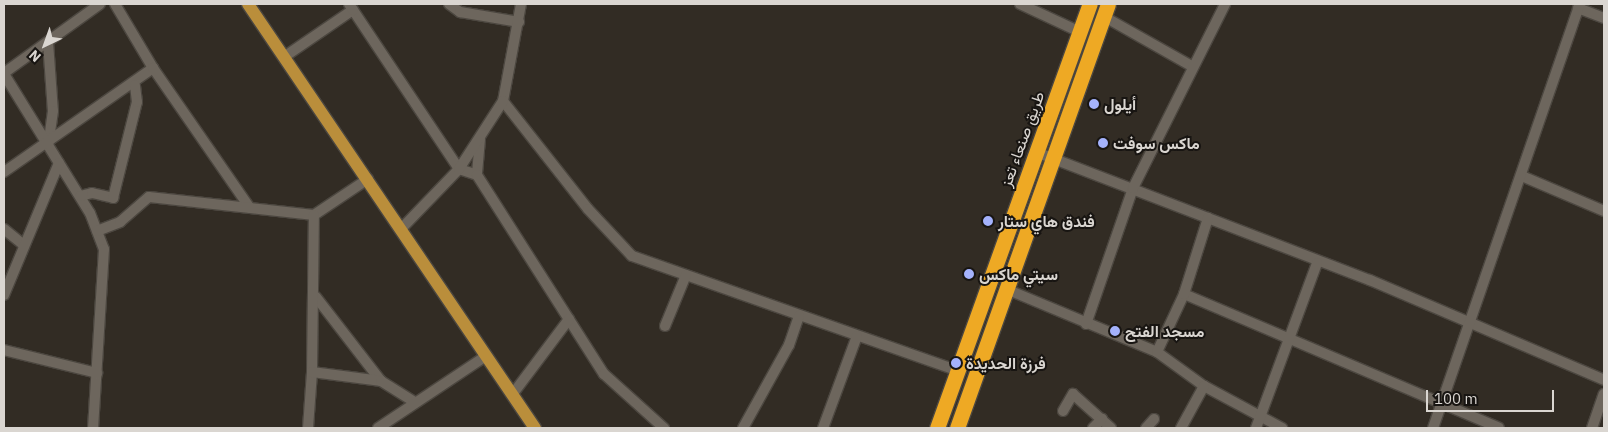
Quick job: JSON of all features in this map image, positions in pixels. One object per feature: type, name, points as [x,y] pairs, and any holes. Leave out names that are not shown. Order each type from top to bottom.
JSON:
[{"type":"highway","name":"طريق صنعاء تعز","points":[[937,428],[1090,4]]},
{"type":"highway","points":[[957,428],[1052,156],[1106,10]]},
{"type":"main road","points":[[248,4],[402,228],[535,428]]},
{"type":"street","points":[[93,428],[104,249],[80,196],[4,74],[100,4]]},
{"type":"street","points":[[116,4],[153,68],[250,208]]},
{"type":"street","points":[[449,4],[460,12],[519,22]]},
{"type":"street","points":[[402,228],[459,169],[503,101],[521,4]]},
{"type":"street","points":[[1020,4],[1080,32]]},
{"type":"street","points":[[1086,324],[1133,188],[1225,4]]},
{"type":"street","points":[[1434,428],[1579,6],[1604,18]]},
{"type":"street","points":[[284,57],[351,7],[459,169],[477,174]]},
{"type":"street","points":[[1106,10],[1193,67]]},
{"type":"street","points":[[48,42],[53,104],[48,145]]},
{"type":"street","points":[[4,172],[48,145],[136,85],[153,68]]},
{"type":"street","points":[[80,196],[92,193],[113,198],[137,102],[136,85]]},
{"type":"street","points":[[503,101],[588,209],[632,256],[958,371]]},
{"type":"street","points":[[480,139],[477,174],[604,374],[664,428]]},
{"type":"street","points":[[1036,152],[1052,156],[1317,263],[1370,280],[1468,326],[1604,380]]},
{"type":"street","points":[[4,295],[59,163]]},
{"type":"street","points":[[1522,176],[1604,211]]},
{"type":"street","points":[[97,231],[120,222],[149,197],[314,215],[368,179]]},
{"type":"street","points":[[308,428],[316,297],[314,215]]},
{"type":"street","points":[[1157,352],[1184,294],[1208,218]]},
{"type":"street","points":[[4,228],[24,246]]},
{"type":"street","points":[[1257,424],[1292,339],[1317,263]]},
{"type":"street","points":[[666,326],[686,275]]},
{"type":"street","points":[[1006,290],[1157,352],[1257,424],[1282,428]]},
{"type":"street","points":[[1184,294],[1292,339],[1443,406],[1499,428]]},
{"type":"street","points":[[316,297],[380,381],[415,402]]},
{"type":"street","points":[[742,428],[788,345],[799,316]]},
{"type":"street","points":[[512,395],[569,318]]},
{"type":"street","points":[[823,428],[858,336]]},
{"type":"street","points":[[4,350],[97,373]]},
{"type":"street","points":[[378,428],[486,356]]},
{"type":"street","points":[[312,372],[380,381]]},
{"type":"street","points":[[1181,428],[1204,386]]},
{"type":"street","points":[[1063,411],[1071,393],[1111,428]]},
{"type":"street","points":[[1592,428],[1604,394]]},
{"type":"street","points":[[1093,428],[1102,419]]},
{"type":"street","points":[[1146,428],[1154,419]]},
{"type":"place","name":"أيلول","points":[[1094,104]]},
{"type":"place","name":"ماكس سوفت","points":[[1103,143]]},
{"type":"place","name":"فندق هاي ستار","points":[[988,221]]},
{"type":"place","name":"سيتي ماكس","points":[[969,274]]},
{"type":"place","name":"مسجد الفتح","points":[[1115,331]]},
{"type":"place","name":"فرزة الحديدة","points":[[956,363]]}]
